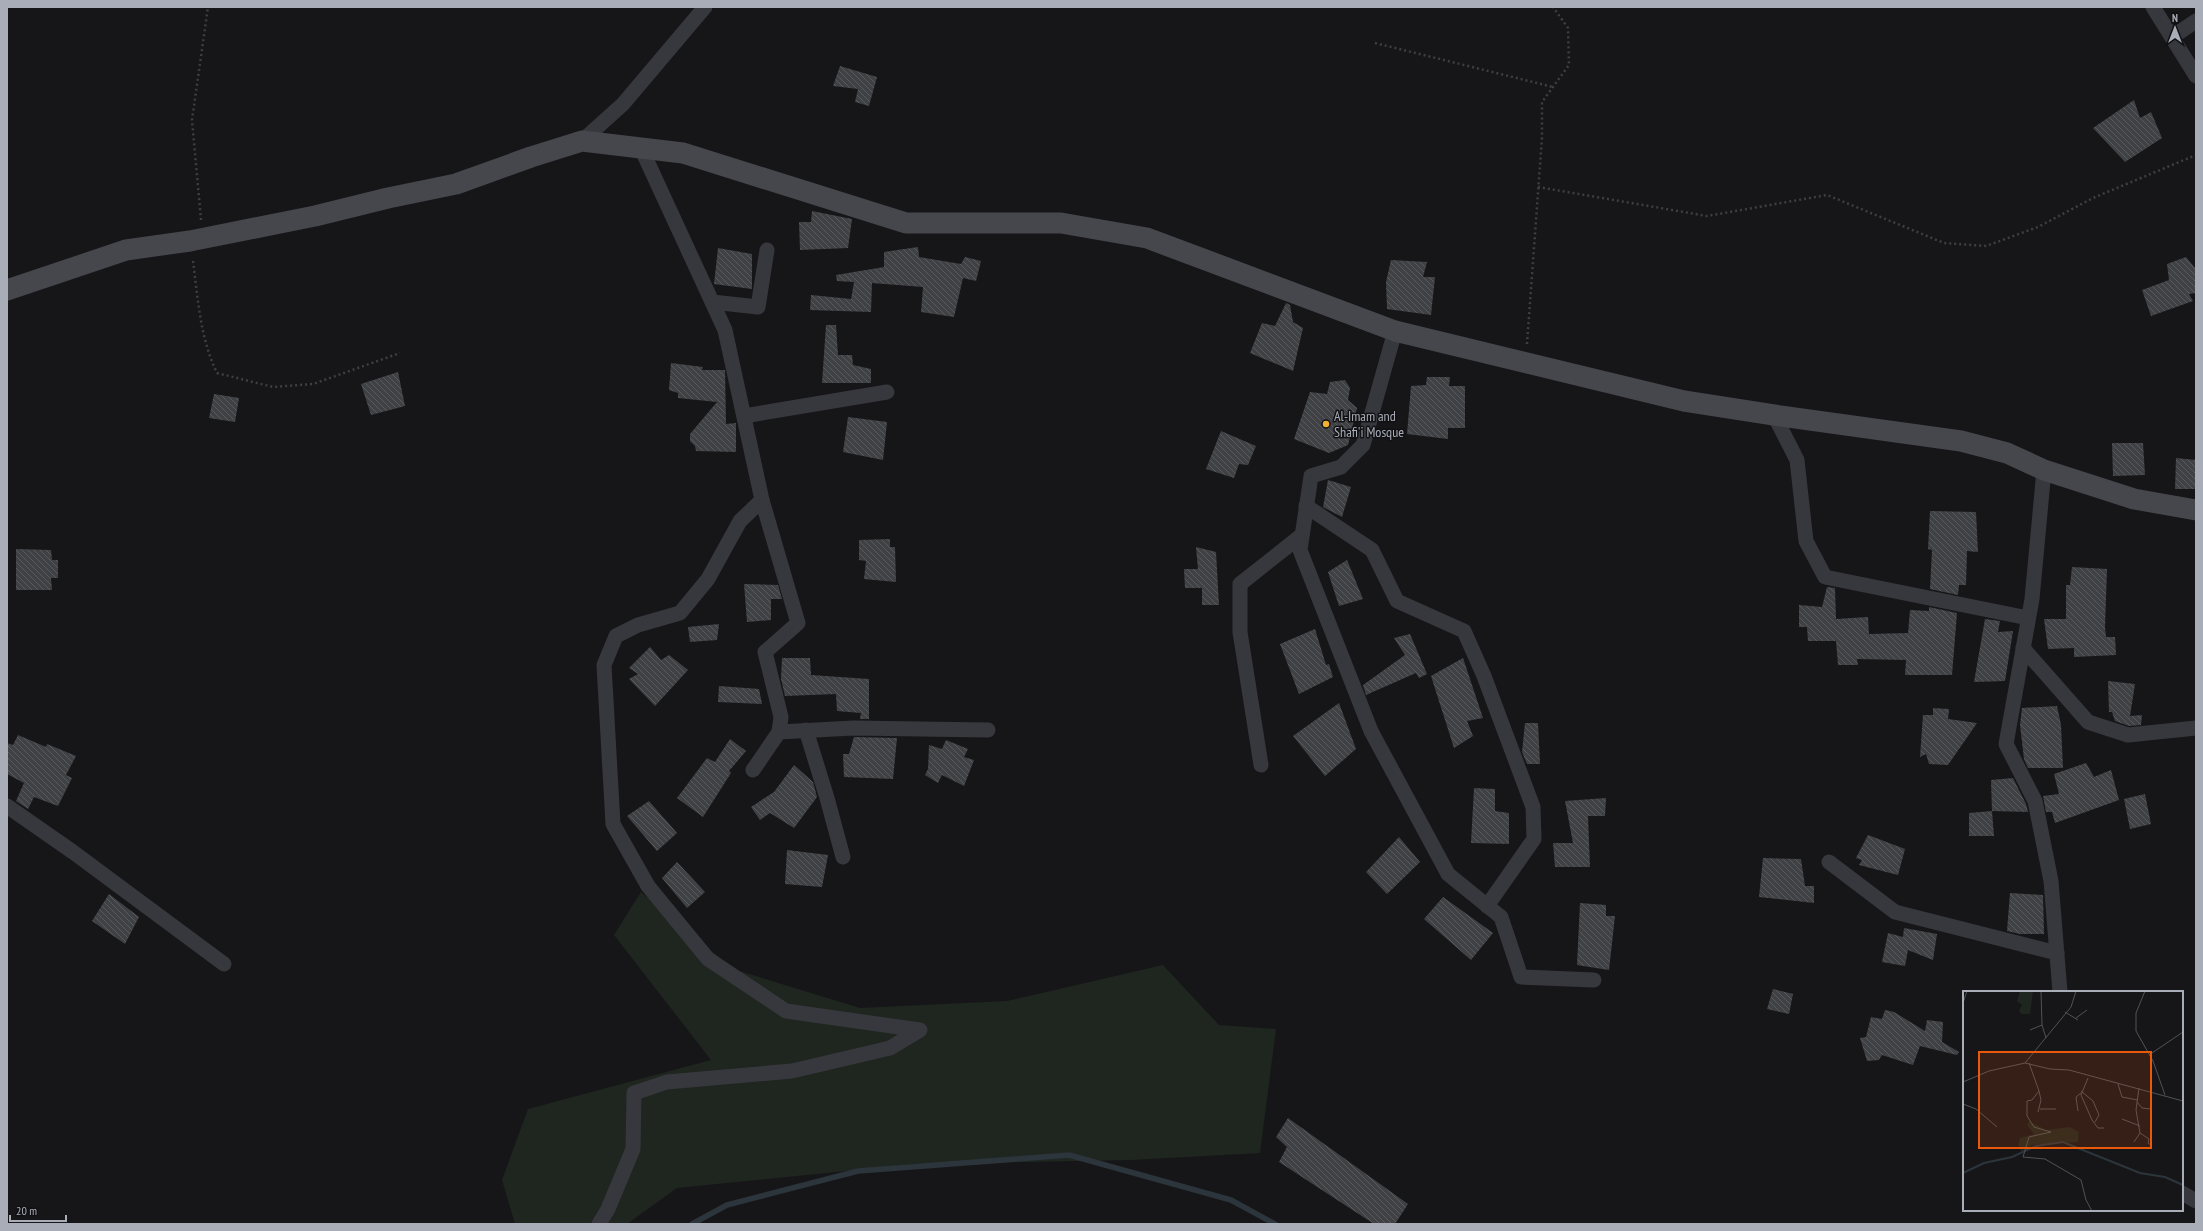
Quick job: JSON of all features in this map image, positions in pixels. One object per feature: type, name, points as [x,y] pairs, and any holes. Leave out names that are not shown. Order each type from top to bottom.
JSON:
[{"type":"street","points":[[582,141],[623,104],[705,7]]},
{"type":"street","points":[[2152,7],[2196,76]]},
{"type":"street","points":[[2172,37],[2196,21]]},
{"type":"street","points":[[7,290],[126,250],[196,239],[315,216],[388,198],[456,184],[531,157],[582,141],[683,153],[906,223],[1061,223],[1147,238],[1395,331],[1684,401],[1774,415],[1961,440],[2007,453],[2044,470],[2134,499],[2196,510]]},
{"type":"street","points":[[641,148],[725,330],[762,500],[798,623],[765,652],[781,717],[779,732],[753,770]]},
{"type":"street","points":[[712,302],[758,307],[767,250]]},
{"type":"street","points":[[1395,331],[1363,445],[1342,467],[1310,476],[1300,550],[1371,731],[1448,874],[1501,917],[1521,977],[1594,980]]},
{"type":"street","points":[[744,416],[887,392]]},
{"type":"street","points":[[1774,415],[1797,460],[1806,541],[1825,577],[2028,618]]},
{"type":"street","points":[[2044,470],[2028,618],[2006,744],[2035,801],[2051,881],[2060,991]]},
{"type":"street","points":[[599,1224],[608,1208],[633,1149],[634,1093],[667,1082],[792,1071],[890,1048],[920,1030],[786,1011],[708,959],[648,886],[613,824],[604,665],[616,636],[638,625],[680,613],[708,579],[740,521],[762,500]]},
{"type":"street","points":[[1306,506],[1372,550],[1397,601],[1464,631],[1484,676],[1533,807],[1534,839],[1488,906]]},
{"type":"street","points":[[1261,765],[1240,632],[1240,584],[1302,535]]},
{"type":"street","points":[[2023,648],[2088,722],[2128,734],[2196,728]]},
{"type":"street","points":[[779,732],[852,728],[988,730]]},
{"type":"street","points":[[806,730],[843,856]]},
{"type":"street","points":[[7,806],[73,852],[224,964]]},
{"type":"street","points":[[1829,862],[1895,912],[2057,953]]},
{"type":"street","points":[[2183,1194],[2196,1201]]},
{"type":"path","points":[[208,7],[192,120],[196,239],[201,323],[208,355],[217,373],[273,388],[313,384],[400,353]]},
{"type":"path","points":[[1526,362],[1538,188],[1542,102],[1569,65],[1568,28],[1553,7]]},
{"type":"path","points":[[1375,43],[1553,87]]},
{"type":"path","points":[[1538,188],[1707,216],[1828,195],[1944,243],[1986,246],[2038,227],[2093,198],[2196,155]]},
{"type":"shaded area","points":[[641,892],[733,969],[860,1008],[1007,1001],[1163,965],[1219,1025],[1276,1029],[1260,1153],[1131,1160],[915,1164],[677,1188],[627,1224],[515,1224],[502,1180],[528,1109],[711,1060],[614,935]]},
{"type":"building","points":[[840,66],[877,77],[869,106],[855,102],[858,89],[833,86]]},
{"type":"building","points":[[2134,100],[2140,118],[2151,112],[2162,138],[2125,162],[2093,128]]},
{"type":"building","points":[[812,211],[852,219],[848,248],[800,250],[799,222],[811,222]]},
{"type":"building","points":[[918,247],[919,257],[961,264],[965,257],[981,261],[976,281],[963,278],[954,317],[921,312],[923,287],[872,283],[871,312],[810,310],[811,295],[851,299],[854,282],[837,281],[836,275],[884,267],[884,252]]},
{"type":"building","points":[[718,248],[752,254],[752,289],[714,284]]},
{"type":"building","points":[[2186,257],[2196,269],[2196,293],[2189,294],[2193,301],[2151,316],[2142,290],[2169,280],[2167,264]]},
{"type":"building","points":[[1391,260],[1427,262],[1423,277],[1435,277],[1431,315],[1387,309],[1386,282]]},
{"type":"building","points":[[1286,303],[1290,305],[1293,322],[1303,328],[1293,371],[1250,353],[1262,323],[1275,326]]},
{"type":"building","points":[[826,325],[836,325],[838,355],[852,355],[853,365],[871,369],[871,383],[822,383]]},
{"type":"building","points":[[671,363],[703,367],[702,370],[725,370],[726,424],[736,423],[736,452],[696,451],[695,446],[690,441],[690,434],[717,402],[678,398],[678,393],[669,390]]},
{"type":"building","points":[[398,372],[405,406],[371,415],[361,384]]},
{"type":"building","points":[[1427,377],[1450,377],[1449,386],[1465,386],[1465,428],[1448,428],[1448,439],[1407,434],[1411,386],[1426,385]]},
{"type":"building","name":"Al-Imam and Shafi'i Mosque","points":[[1345,380],[1350,388],[1348,400],[1357,408],[1348,445],[1329,453],[1294,439],[1310,392],[1327,394],[1330,382]]},
{"type":"building","points":[[214,394],[239,398],[235,422],[209,418]]},
{"type":"building","points":[[848,417],[887,422],[883,460],[843,452]]},
{"type":"building","points":[[1221,431],[1256,446],[1248,465],[1239,464],[1234,478],[1206,469]]},
{"type":"building","points":[[2112,443],[2143,443],[2145,475],[2113,476]]},
{"type":"building","points":[[2176,458],[2196,460],[2196,489],[2175,489]]},
{"type":"building","points":[[1328,480],[1351,487],[1342,517],[1323,507]]},
{"type":"building","points":[[1930,511],[1976,512],[1978,552],[1967,551],[1966,585],[1959,585],[1958,595],[1930,589],[1932,550],[1928,549]]},
{"type":"building","points":[[890,539],[890,547],[895,547],[896,582],[864,579],[866,561],[859,560],[859,540]]},
{"type":"building","points":[[1196,547],[1216,552],[1219,605],[1202,605],[1202,588],[1185,588],[1184,569],[1198,569]]},
{"type":"building","points":[[16,549],[51,550],[52,560],[58,560],[58,578],[51,578],[52,590],[16,590]]},
{"type":"building","points":[[1347,560],[1363,599],[1339,606],[1328,572]]},
{"type":"building","points":[[2072,567],[2107,569],[2106,637],[2115,637],[2116,655],[2074,657],[2074,648],[2048,649],[2044,619],[2066,619],[2066,585],[2070,585]]},
{"type":"building","points":[[744,584],[778,585],[782,599],[771,599],[771,620],[747,622]]},
{"type":"building","points":[[1827,587],[1835,588],[1836,619],[1868,617],[1869,634],[1908,633],[1910,610],[1929,611],[1929,607],[1957,613],[1952,675],[1905,675],[1906,660],[1857,659],[1858,665],[1838,665],[1836,641],[1808,641],[1807,627],[1799,627],[1799,605],[1822,607]]},
{"type":"building","points":[[1985,619],[2000,621],[1998,632],[2013,631],[2005,681],[1974,682]]},
{"type":"building","points":[[719,624],[717,640],[690,642],[688,627]]},
{"type":"building","points":[[1315,629],[1326,665],[1329,664],[1333,677],[1299,694],[1280,644]]},
{"type":"building","points":[[1410,634],[1427,674],[1419,678],[1416,673],[1366,695],[1363,685],[1405,655],[1394,638]]},
{"type":"building","points":[[650,647],[661,660],[669,655],[688,670],[655,706],[629,679],[638,674],[629,668]]},
{"type":"building","points":[[782,658],[810,658],[811,675],[869,679],[869,719],[860,719],[861,713],[837,711],[836,694],[785,696],[781,679]]},
{"type":"building","points":[[1463,658],[1483,718],[1467,721],[1473,736],[1454,748],[1431,676]]},
{"type":"building","points":[[2108,681],[2135,684],[2130,716],[2142,715],[2141,725],[2129,726],[2115,721],[2112,712],[2109,712]]},
{"type":"building","points":[[719,686],[759,689],[762,704],[718,702]]},
{"type":"building","points":[[1339,703],[1356,749],[1325,776],[1293,736]]},
{"type":"building","points":[[2057,706],[2061,725],[2063,768],[2028,768],[2024,759],[2020,725],[2022,708]]},
{"type":"building","points":[[1933,708],[1949,709],[1948,719],[1977,723],[1948,765],[1929,764],[1926,754],[1920,757],[1923,715],[1933,715]]},
{"type":"building","points":[[1525,723],[1538,723],[1540,764],[1527,764],[1522,752]]},
{"type":"building","points":[[18,735],[46,747],[47,744],[76,756],[66,775],[72,778],[58,806],[34,797],[28,809],[16,801],[24,783],[7,774],[7,743],[13,745]]},
{"type":"building","points":[[854,737],[897,738],[893,779],[844,777],[843,754],[849,754]]},
{"type":"building","points":[[730,739],[746,751],[729,771],[731,773],[703,817],[677,798],[707,758],[715,762]]},
{"type":"building","points":[[946,740],[968,749],[964,757],[974,760],[964,786],[942,775],[938,783],[925,775],[928,769],[929,745],[942,749]]},
{"type":"building","points":[[2086,763],[2094,777],[2111,770],[2119,800],[2055,823],[2052,812],[2046,812],[2043,796],[2059,794],[2054,774]]},
{"type":"building","points":[[794,765],[813,782],[817,797],[794,828],[770,813],[760,820],[751,807],[774,792]]},
{"type":"building","points":[[2013,778],[2026,804],[2028,812],[1992,811],[1991,780]]},
{"type":"building","points":[[1474,788],[1495,789],[1495,811],[1509,813],[1509,844],[1471,843]]},
{"type":"building","points":[[2145,794],[2151,824],[2130,829],[2124,799]]},
{"type":"building","points":[[1606,798],[1605,816],[1588,816],[1590,867],[1555,867],[1553,843],[1573,843],[1565,801]]},
{"type":"building","points":[[649,801],[677,833],[657,851],[627,816]]},
{"type":"building","points":[[1992,811],[1994,836],[1969,836],[1969,813]]},
{"type":"building","points":[[1868,835],[1905,849],[1898,875],[1859,865],[1862,860],[1856,858]]},
{"type":"building","points":[[1399,837],[1420,862],[1387,894],[1366,872]]},
{"type":"building","points":[[787,850],[828,855],[822,887],[785,884]]},
{"type":"building","points":[[1763,858],[1801,859],[1805,886],[1814,886],[1814,903],[1759,897]]},
{"type":"building","points":[[677,862],[705,892],[687,908],[662,878]]},
{"type":"building","points":[[2010,893],[2043,895],[2044,934],[2020,934],[2007,931]]},
{"type":"building","points":[[109,894],[139,917],[125,944],[92,921]]},
{"type":"building","points":[[1443,897],[1493,933],[1471,960],[1424,919]]},
{"type":"building","points":[[1580,903],[1606,905],[1606,916],[1615,916],[1609,970],[1577,965]]},
{"type":"building","points":[[1904,928],[1937,934],[1933,960],[1908,950],[1905,966],[1882,962],[1888,933],[1903,937]]},
{"type":"building","points":[[1773,989],[1793,994],[1789,1014],[1767,1009]]},
{"type":"building","points":[[1885,1010],[1894,1012],[1925,1031],[1927,1020],[1943,1022],[1942,1042],[1959,1052],[1957,1055],[1920,1046],[1913,1065],[1882,1055],[1879,1060],[1867,1061],[1860,1038],[1866,1037],[1871,1017],[1882,1019]]},
{"type":"building","points":[[1288,1118],[1408,1204],[1395,1224],[1374,1224],[1279,1162],[1287,1147],[1276,1137]]},
{"type":"waterway","points":[[692,1224],[727,1205],[858,1171],[1069,1155],[1231,1200],[1275,1224]]},
{"type":"place","name":"Al-Imam and Shafi'i Mosque","points":[[1326,424]]}]
